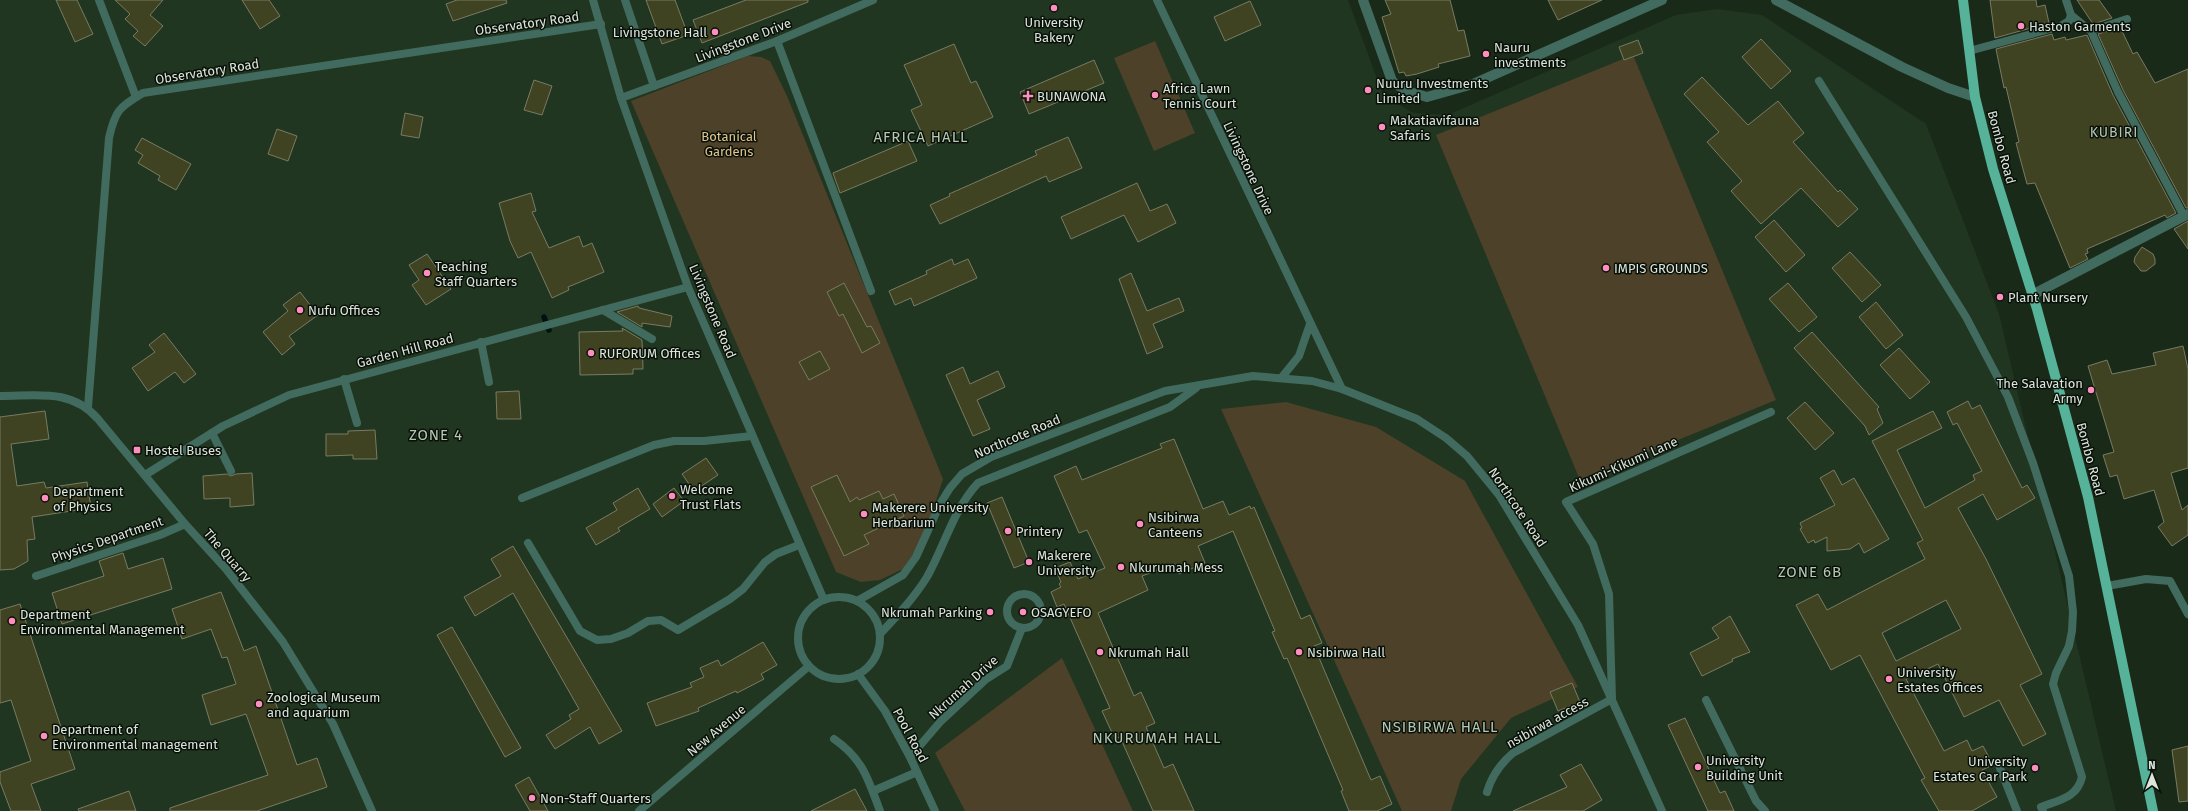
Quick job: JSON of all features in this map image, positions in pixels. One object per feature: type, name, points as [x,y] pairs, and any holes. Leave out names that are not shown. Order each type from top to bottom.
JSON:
[{"type":"main road","name":"Bombo Road","points":[[1963,0],[1975,97],[1993,169],[2032,295],[2088,497],[2153,811]]},
{"type":"street","points":[[1363,0],[1392,81],[1406,91],[1427,97],[1473,84],[1662,0]]},
{"type":"street","points":[[1776,0],[1902,67],[1948,88],[1975,97]]},
{"type":"street","points":[[2032,295],[2186,215]]},
{"type":"lane","points":[[100,0],[136,97]]},
{"type":"lane","name":"Livingstone Road","points":[[593,0],[621,98],[688,287],[824,600]]},
{"type":"lane","points":[[625,0],[654,86]]},
{"type":"lane","name":"Livingstone Drive","points":[[621,98],[777,41],[873,0]]},
{"type":"lane","name":"Livingstone Drive","points":[[1157,0],[1342,389]]},
{"type":"lane","points":[[2066,0],[2071,15],[2091,31],[2118,92],[2186,215]]},
{"type":"lane","points":[[1969,51],[2061,26],[2069,21],[2071,15]]},
{"type":"lane","points":[[2091,31],[2127,20]]},
{"type":"lane","name":"Observatory Road","points":[[88,407],[109,138],[114,119],[123,105],[143,93],[601,24]]},
{"type":"lane","points":[[777,41],[871,291]]},
{"type":"lane","points":[[1819,80],[1966,317],[2004,388],[2033,463],[2069,576],[2073,612],[2072,631],[2069,646],[2053,684],[2082,777],[2078,789],[2073,795],[2040,810]]},
{"type":"lane","name":"Garden Hill Road","points":[[145,475],[212,433],[249,412],[289,395],[688,287]]},
{"type":"lane","points":[[602,310],[652,338]]},
{"type":"lane","points":[[1282,377],[1299,356],[1310,324]]},
{"type":"lane","points":[[481,342],[489,382]]},
{"type":"lane","name":"Northcote Road","points":[[857,601],[903,574],[916,557],[940,504],[950,488],[962,474],[991,457],[1165,391],[1253,376],[1282,377],[1312,381],[1342,389],[1417,419],[1467,456],[1499,494],[1532,546],[1578,625],[1662,811]]},
{"type":"lane","points":[[344,379],[357,423]]},
{"type":"lane","name":"Northcote Road","points":[[880,634],[902,611],[926,577],[959,507],[966,496],[978,483],[1170,407],[1198,386]]},
{"type":"lane","name":"The Quarry","points":[[0,396],[55,396],[74,400],[88,407],[185,524],[226,569],[284,642],[333,724],[372,811]]},
{"type":"lane","name":"Kikumi-Kikumi Lane","points":[[1612,699],[1609,594],[1593,544],[1566,502],[1770,412]]},
{"type":"lane","points":[[212,433],[231,471]]},
{"type":"lane","points":[[522,498],[654,445],[674,441],[704,441],[752,436]]},
{"type":"lane","name":"Physics Department","points":[[36,576],[160,534],[185,524]]},
{"type":"lane","points":[[528,543],[580,631],[597,640],[611,639],[628,633],[648,621],[661,620],[678,630],[730,599],[743,589],[765,562],[776,554],[799,545]]},
{"type":"lane","points":[[2107,586],[2146,579],[2170,581],[2188,614]]},
{"type":"lane","points":[[1027,594],[1034,597],[1039,602],[1042,610],[1041,617],[1036,624],[1030,628],[1022,628],[1015,626],[1010,620],[1007,613],[1008,605],[1012,599],[1019,595],[1027,594]]},
{"type":"lane","points":[[835,597],[846,597],[857,601],[866,607],[874,616],[880,634],[877,653],[873,662],[858,674],[848,678],[827,677],[809,666],[804,659],[798,643],[800,625],[809,610],[824,600],[835,597]]},
{"type":"lane","name":"Nkrumah Drive","points":[[910,757],[941,721],[985,680],[1007,666],[1022,628]]},
{"type":"lane","name":"New Avenue","points":[[639,811],[809,666]]},
{"type":"lane","name":"Pool Road","points":[[858,674],[885,711],[910,757],[935,811]]},
{"type":"lane","name":"nsibirwa access","points":[[1488,792],[1490,782],[1499,765],[1513,753],[1612,699]]},
{"type":"lane","points":[[1706,700],[1756,801],[1764,811]]},
{"type":"lane","points":[[834,739],[852,752],[861,764],[880,811]]},
{"type":"lane","points":[[2000,768],[2017,811]]},
{"type":"lane","points":[[873,791],[917,772]]},
{"type":"shaded area","name":"Makerere University","points":[[0,0],[1348,0],[1383,95],[1413,113],[1448,115],[1676,15],[1717,9],[1762,15],[1926,124],[1999,314],[2116,811],[0,811]]},
{"type":"green space","name":"Africa Lawn Tennis Court","points":[[1155,41],[1195,133],[1154,151],[1114,58]]},
{"type":"green space","name":"IMPIS GROUNDS","points":[[1633,55],[1776,400],[1580,480],[1436,135]]},
{"type":"green space","name":"Botanical Gardens","points":[[748,56],[761,57],[770,61],[787,96],[943,479],[924,538],[903,569],[880,580],[861,582],[836,572],[631,101]]},
{"type":"green space","points":[[1286,402],[1376,427],[1465,481],[1578,687],[1511,718],[1461,779],[1451,811],[1402,811],[1221,409]]},
{"type":"green space","points":[[1062,658],[1133,811],[965,811],[935,753]]},
{"type":"building","points":[[56,0],[77,0],[93,34],[75,42]]},
{"type":"building","points":[[115,0],[163,0],[150,15],[163,26],[145,46],[133,36],[138,31],[125,19],[130,14]]},
{"type":"building","points":[[242,0],[269,0],[280,16],[260,29]]},
{"type":"building","points":[[457,0],[506,0],[507,3],[453,21],[446,4]]},
{"type":"building","name":"Livingstone Hall","points":[[646,0],[675,0],[688,35],[662,44]]},
{"type":"building","name":"Livingstone Hall","points":[[746,0],[808,0],[808,2],[702,43],[693,20]]},
{"type":"building","points":[[1385,0],[1450,0],[1458,31],[1464,30],[1470,56],[1438,64],[1439,67],[1417,74],[1406,76],[1404,72],[1399,73],[1382,17],[1391,14]]},
{"type":"building","points":[[1548,0],[1602,0],[1558,20]]},
{"type":"building","points":[[1990,0],[2036,0],[2037,7],[2045,5],[2049,23],[1995,38]]},
{"type":"building","points":[[2077,0],[2099,0],[2112,18],[2093,24]]},
{"type":"building","points":[[1250,1],[1261,25],[1225,41],[1214,17]]},
{"type":"building","points":[[2118,28],[2121,29],[2133,54],[2137,52],[2155,83],[2188,69],[2188,208],[2186,208],[2123,90],[2098,34]]},
{"type":"building","points":[[2052,34],[2054,40],[2065,37],[2066,40],[2087,35],[2113,95],[2176,213],[2167,218],[2165,215],[2087,249],[2088,253],[2085,254],[2088,259],[2070,268],[2035,183],[2027,184],[2016,143],[2019,142],[2006,87],[2004,88],[1996,49]]},
{"type":"building","points":[[1761,39],[1791,71],[1771,89],[1742,57]]},
{"type":"building","points":[[1638,40],[1643,53],[1624,60],[1619,47]]},
{"type":"building","points":[[954,44],[971,83],[976,81],[993,117],[928,146],[911,110],[922,105],[904,65]]},
{"type":"building","points":[[1094,60],[1104,83],[1029,114],[1020,92]]},
{"type":"building","points":[[1702,77],[1748,125],[1778,101],[1804,133],[1793,142],[1838,192],[1840,190],[1858,209],[1838,227],[1801,188],[1761,224],[1731,191],[1742,181],[1707,142],[1719,132],[1684,94]]},
{"type":"building","points":[[534,80],[552,86],[542,115],[524,110]]},
{"type":"building","points":[[405,113],[423,117],[419,138],[401,135]]},
{"type":"building","points":[[277,129],[297,136],[288,161],[268,154]]},
{"type":"building","points":[[1068,137],[1082,168],[1049,182],[1046,176],[940,224],[930,205],[950,196],[949,194],[1037,155],[1035,151]]},
{"type":"building","points":[[142,138],[191,164],[176,190],[158,180],[160,176],[138,163],[143,155],[135,150]]},
{"type":"building","points":[[908,141],[917,161],[840,193],[833,173]]},
{"type":"building","points":[[1137,183],[1150,211],[1167,204],[1176,223],[1138,242],[1124,215],[1071,239],[1061,217]]},
{"type":"building","points":[[531,193],[536,211],[532,212],[549,248],[579,236],[583,247],[592,243],[604,272],[568,287],[569,290],[552,298],[531,252],[518,258],[510,241],[499,203]]},
{"type":"building","points":[[1774,220],[1805,255],[1786,272],[1755,237]]},
{"type":"building","points":[[2188,221],[2188,249],[2174,229]]},
{"type":"building","points":[[2142,247],[2153,254],[2155,259],[2155,264],[2146,271],[2141,271],[2134,262],[2135,257]]},
{"type":"building","points":[[1850,252],[1881,285],[1862,302],[1832,268]]},
{"type":"building","name":"Teaching Staff Quarters","points":[[427,254],[451,289],[426,305],[412,285],[419,280],[409,265]]},
{"type":"building","points":[[952,259],[954,265],[968,259],[977,278],[914,306],[911,298],[895,305],[889,291],[927,274],[926,271]]},
{"type":"building","points":[[1131,273],[1147,311],[1179,298],[1184,311],[1153,324],[1163,347],[1147,354],[1119,279]]},
{"type":"building","points":[[844,283],[867,327],[871,326],[880,343],[862,353],[843,314],[839,316],[827,292]]},
{"type":"building","points":[[1788,283],[1817,317],[1799,332],[1769,299]]},
{"type":"building","points":[[300,292],[318,315],[289,336],[295,344],[282,355],[263,332],[288,311],[283,305]]},
{"type":"building","points":[[1876,302],[1903,335],[1886,349],[1859,317]]},
{"type":"building","points":[[638,306],[639,308],[672,316],[670,327],[642,323],[642,327],[617,312]]},
{"type":"building","points":[[622,328],[642,340],[643,369],[633,369],[633,374],[580,375],[579,332],[623,331]]},
{"type":"building","points":[[1812,332],[1879,407],[1877,409],[1883,423],[1869,435],[1865,426],[1794,348]]},
{"type":"building","points":[[164,333],[196,374],[184,383],[175,372],[148,391],[132,368],[155,352],[149,345]]},
{"type":"building","points":[[2183,346],[2188,369],[2188,468],[2171,473],[2182,510],[2188,505],[2188,535],[2172,546],[2158,527],[2164,522],[2154,490],[2124,499],[2117,475],[2110,477],[2103,455],[2114,452],[2088,366],[2107,360],[2112,374],[2156,365],[2153,353]]},
{"type":"building","points":[[1899,348],[1930,382],[1910,399],[1880,365]]},
{"type":"building","points":[[820,351],[830,369],[809,380],[799,362]]},
{"type":"building","points":[[963,367],[970,384],[998,371],[1005,387],[977,400],[990,429],[973,436],[946,375]]},
{"type":"building","points":[[519,391],[521,419],[497,419],[496,392]]},
{"type":"building","points":[[1968,401],[1972,409],[1980,405],[2022,488],[2027,485],[2035,498],[1997,520],[1983,494],[1958,508],[1986,559],[2042,674],[2020,685],[2046,734],[2023,746],[1999,700],[1964,717],[1938,664],[1906,679],[1944,751],[1967,740],[1972,751],[1983,746],[1993,765],[1982,770],[1997,797],[1972,811],[1939,811],[1921,780],[1925,778],[1860,655],[1831,670],[1796,605],[1818,594],[1827,610],[1925,559],[1917,543],[1923,540],[1872,441],[1933,411],[1942,428],[1897,450],[1925,508],[1975,480],[1973,475],[1982,471],[1957,423],[1953,425],[1947,412]],"holes":[[[1946,600],[1961,629],[1896,661],[1882,633]]]},
{"type":"building","points":[[1805,402],[1834,433],[1815,450],[1787,418]]},
{"type":"building","name":"Department of Physics","points":[[45,411],[49,439],[11,444],[17,486],[44,482],[46,488],[87,482],[91,508],[32,517],[35,539],[27,540],[28,561],[14,569],[0,570],[0,417]]},
{"type":"building","points":[[375,430],[377,459],[353,459],[353,455],[326,456],[326,434],[348,434],[348,431]]},
{"type":"building","points":[[1174,439],[1203,509],[1223,501],[1229,515],[1250,506],[1251,509],[1254,507],[1301,619],[1310,615],[1322,643],[1314,646],[1371,780],[1380,776],[1392,804],[1377,811],[1349,811],[1341,791],[1343,790],[1287,658],[1284,659],[1272,632],[1275,631],[1233,531],[1198,546],[1205,563],[1179,574],[1175,564],[1142,576],[1148,590],[1098,613],[1134,696],[1141,692],[1155,723],[1146,727],[1164,768],[1173,764],[1194,811],[1153,811],[1120,737],[1115,739],[1102,711],[1110,708],[1064,604],[1057,607],[1051,592],[1061,587],[1059,584],[1061,582],[1055,568],[1070,562],[1078,579],[1105,568],[1087,530],[1079,533],[1054,476],[1076,466],[1082,480],[1162,448],[1160,444]]},
{"type":"building","points":[[706,458],[718,475],[694,491],[682,474]]},
{"type":"building","points":[[1834,470],[1842,485],[1854,478],[1889,539],[1864,553],[1859,543],[1850,549],[1827,551],[1827,537],[1815,543],[1814,540],[1808,543],[1800,529],[1802,528],[1800,523],[1835,505],[1820,478]]},
{"type":"building","points":[[252,473],[254,505],[230,507],[230,498],[204,499],[203,476],[227,474],[231,476],[236,474]]},
{"type":"building","name":"Makerere University Herbarium","points":[[837,475],[850,502],[857,497],[859,500],[879,491],[883,499],[894,494],[904,516],[864,535],[869,544],[844,556],[811,487]]},
{"type":"building","points":[[638,488],[650,509],[618,528],[620,531],[596,545],[586,528],[617,510],[613,503]]},
{"type":"building","name":"Welcome Trust Flats","points":[[674,488],[684,501],[662,517],[653,504]]},
{"type":"building","name":"Printery","points":[[1002,497],[1029,562],[1014,568],[987,503]]},
{"type":"building","points":[[513,546],[622,731],[599,744],[590,727],[555,749],[546,735],[571,719],[569,715],[579,709],[513,593],[475,616],[464,597],[501,576],[491,559]]},
{"type":"building","points":[[123,553],[128,569],[163,558],[172,589],[62,624],[52,593],[104,576],[99,561]]},
{"type":"building","name":"Zoological Museum and aquarium","points":[[221,592],[244,651],[256,646],[297,765],[317,758],[327,787],[257,811],[170,811],[170,808],[268,775],[246,714],[211,725],[202,695],[236,684],[227,657],[222,658],[211,629],[182,639],[172,609]]},
{"type":"building","name":"Department of Environmental management","points":[[20,604],[75,769],[31,784],[41,811],[11,811],[0,782],[0,772],[31,761],[11,700],[0,703],[0,610]]},
{"type":"building","points":[[1730,616],[1750,652],[1732,659],[1733,661],[1702,676],[1690,653],[1719,638],[1712,628]]},
{"type":"building","points":[[452,627],[521,748],[505,757],[437,635]]},
{"type":"building","points":[[763,642],[777,665],[761,674],[764,679],[737,693],[736,691],[698,708],[699,711],[656,726],[647,703],[692,687],[690,683],[704,677],[700,668],[718,660],[721,666]]},
{"type":"building","points":[[1572,683],[1580,702],[1558,711],[1550,692]]},
{"type":"building","name":"University Building Unit","points":[[1685,718],[1720,793],[1725,791],[1734,811],[1708,811],[1668,725]]},
{"type":"building","points":[[2188,746],[2188,801],[2179,802],[2172,750]]},
{"type":"building","points":[[1581,764],[1602,800],[1583,811],[1513,811],[1567,787],[1560,775]]},
{"type":"building","name":"Non-Staff Quarters","points":[[529,777],[548,811],[530,811],[515,785]]},
{"type":"building","points":[[855,789],[867,811],[811,811]]},
{"type":"building","points":[[129,791],[136,811],[79,811],[78,809]]},
{"type":"waterway","points":[[544,317],[549,330]]},
{"type":"place","name":"University Bakery","points":[[1054,8]]},
{"type":"place","name":"Haston Garments","points":[[2021,26]]},
{"type":"place","name":"Livingstone Hall","points":[[715,32]]},
{"type":"place","name":"Nauru investments","points":[[1486,54]]},
{"type":"place","name":"Nuuru Investments Limited","points":[[1368,90]]},
{"type":"place","name":"Africa Lawn Tennis Court","points":[[1155,95]]},
{"type":"place","name":"BUNAWONA","points":[[1028,96]]},
{"type":"place","name":"Makatiavifauna Safaris","points":[[1382,127]]},
{"type":"place","name":"IMPIS GROUNDS","points":[[1606,268]]},
{"type":"place","name":"Teaching Staff Quarters","points":[[427,273]]},
{"type":"place","name":"Plant Nursery","points":[[2000,297]]},
{"type":"place","name":"Nufu Offices","points":[[300,310]]},
{"type":"place","name":"RUFORUM Offices","points":[[591,353]]},
{"type":"place","name":"The Salavation Army","points":[[2091,390]]},
{"type":"place","name":"Hostel Buses","points":[[137,450]]},
{"type":"place","name":"Welcome Trust Flats","points":[[672,496]]},
{"type":"place","name":"Department of Physics","points":[[45,498]]},
{"type":"place","name":"Makerere University Herbarium","points":[[864,514]]},
{"type":"place","name":"Nsibirwa Canteens","points":[[1140,524]]},
{"type":"place","name":"Printery","points":[[1008,531]]},
{"type":"place","name":"Makerere University","points":[[1029,562]]},
{"type":"place","name":"Nkurumah Mess","points":[[1121,567]]},
{"type":"place","name":"Nkrumah Parking","points":[[990,612]]},
{"type":"place","name":"OSAGYEFO","points":[[1023,612]]},
{"type":"place","name":"Department Environmental Management","points":[[12,621]]},
{"type":"place","name":"Nkrumah Hall","points":[[1100,652]]},
{"type":"place","name":"Nsibirwa Hall","points":[[1299,652]]},
{"type":"place","name":"University Estates Offices","points":[[1889,679]]},
{"type":"place","name":"Zoological Museum and aquarium","points":[[259,704]]},
{"type":"place","name":"Department of Environmental management","points":[[44,736]]},
{"type":"place","name":"University Building Unit","points":[[1698,767]]},
{"type":"place","name":"University Estates Car Park","points":[[2035,768]]},
{"type":"place","name":"Non-Staff Quarters","points":[[532,798]]},
{"type":"district","name":"KUBIRI","points":[[2114,132]]},
{"type":"district","name":"AFRICA HALL","points":[[921,137]]},
{"type":"district","name":"ZONE 4","points":[[436,435]]},
{"type":"district","name":"ZONE 6B","points":[[1810,572]]},
{"type":"district","name":"NSIBIRWA HALL","points":[[1440,727]]},
{"type":"district","name":"NKURUMAH HALL","points":[[1157,738]]}]
